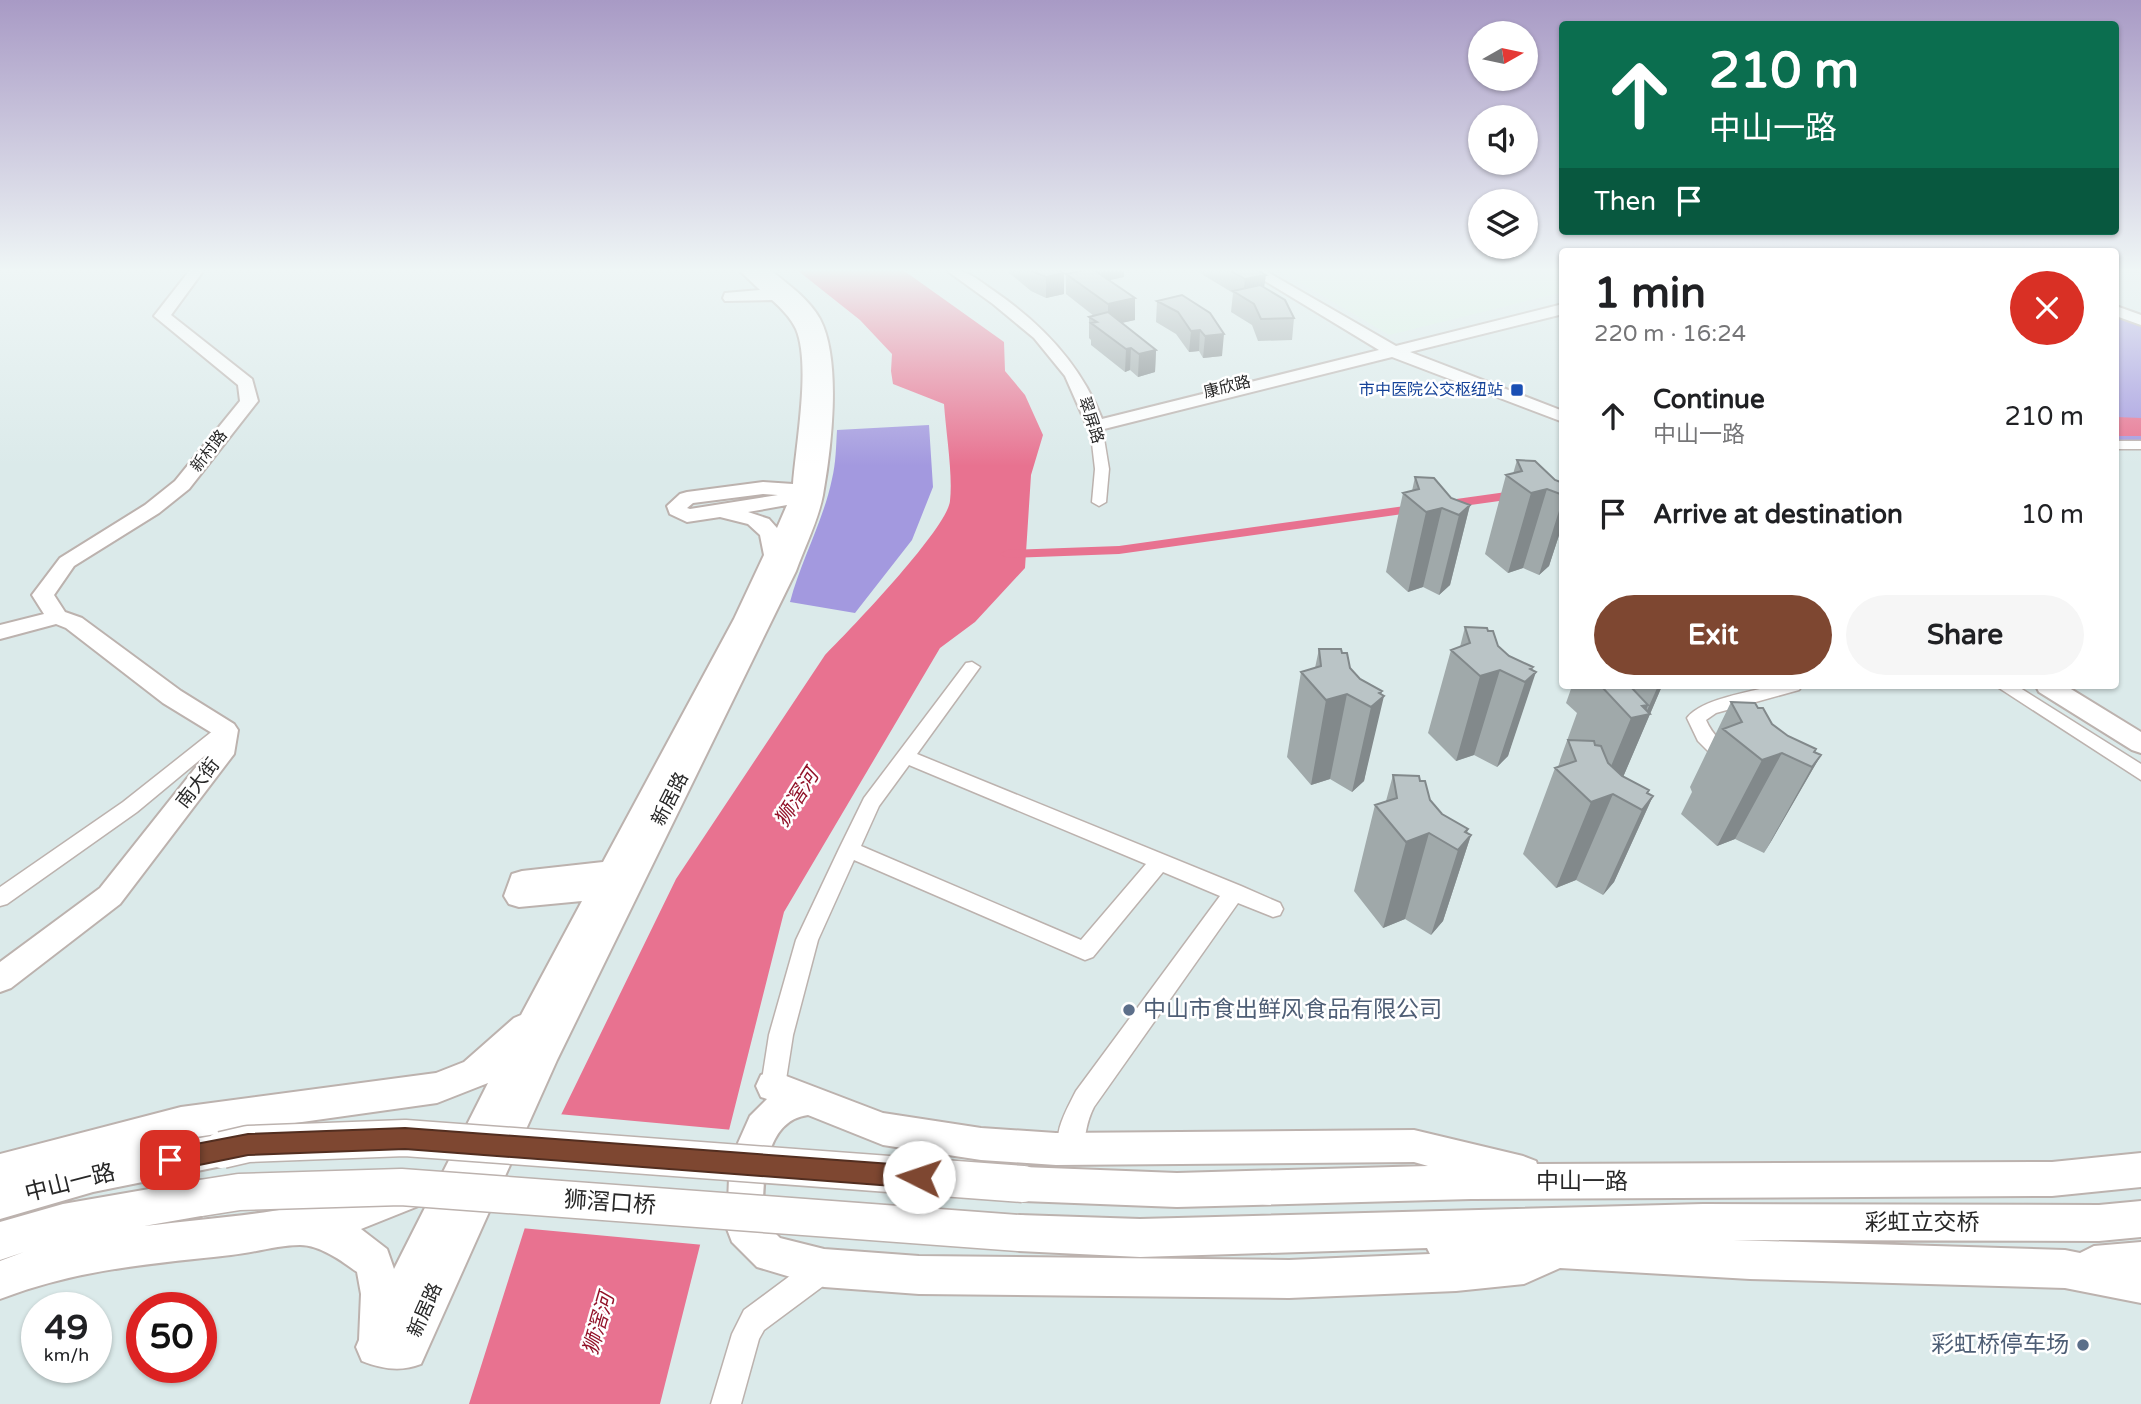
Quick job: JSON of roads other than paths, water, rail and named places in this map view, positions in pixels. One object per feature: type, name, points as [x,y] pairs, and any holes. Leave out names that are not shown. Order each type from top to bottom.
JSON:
[{"type":"main road","name":"新村路","points":[[57,617],[43,595],[67,562],[152,509],[182,485],[248,401],[246,383],[186,336]]},
{"type":"main road","name":"新居路","points":[[470,1155],[376,1347],[407,1350],[552,1012],[620,878],[805,494],[811,358],[806,336]]},
{"type":"main road","name":"新居路","points":[[620,878],[785,571],[821,416],[822,353],[817,336]]},
{"type":"main road","name":"翠屏路","points":[[1041,336],[1077,382],[1095,423]]},
{"type":"main road","points":[[1371,336],[1395,349],[1559,413]]},
{"type":"main road","points":[[1373,336],[1395,349]]},
{"type":"main road","name":"康欣路","points":[[1395,349],[1441,336]]},
{"type":"main road","name":"康欣路","points":[[1095,423],[1452,336]]},
{"type":"main road","points":[[721,502],[788,472],[797,463],[806,440]]},
{"type":"main road","points":[[721,502],[763,488],[805,494]]},
{"type":"main road","points":[[721,502],[769,529],[774,541],[774,555]]},
{"type":"main road","points":[[0,632],[57,617],[74,623],[172,697],[225,730]]},
{"type":"main road","points":[[2053,689],[2141,744]]},
{"type":"main road","name":"南大街","points":[[0,979],[110,895],[221,754],[225,730]]},
{"type":"main road","points":[[0,1280],[35,1266],[125,1247],[225,1238],[301,1227],[382,1205],[428,1184],[470,1155],[494,1129],[552,1012]]},
{"type":"main road","points":[[0,1171],[181,1124],[438,1088],[457,1082],[484,1066],[552,1012]]},
{"type":"main road","points":[[773,1086],[883,1129],[981,1144],[1070,1149],[1414,1146],[1558,1182]]},
{"type":"main road","points":[[808,1100],[788,1104],[766,1119],[752,1153],[744,1186],[745,1229],[770,1254],[824,1268],[919,1275],[1289,1279],[1456,1272],[1524,1265],[1559,1250],[1591,1225]]},
{"type":"main road","name":"中山一路","points":[[0,1201],[93,1175],[248,1144],[405,1138],[1023,1184],[1177,1190],[1558,1182],[2137,1180]]},
{"type":"main road","name":"狮滘口桥","points":[[201,1198],[239,1192],[401,1187],[1019,1233]]},
{"type":"main road","name":"中山一路","points":[[0,1241],[63,1222],[201,1198]]},
{"type":"main road","name":"彩虹立交桥","points":[[1703,1222],[2099,1223],[2141,1219]]},
{"type":"main road","name":"中山一路","points":[[1019,1233],[1140,1238],[1703,1222]]},
{"type":"main road","points":[[301,1227],[348,1242],[374,1262],[380,1294],[376,1347]]},
{"type":"main road","points":[[1265,1234],[1749,1260],[2065,1269],[2141,1284]]},
{"type":"main road","points":[[2034,1268],[2141,1261]]},
{"type":"street","name":"翠屏路","points":[[1095,423],[1101,461],[1099,502]]},
{"type":"street","points":[[2119,445],[2141,445]]},
{"type":"street","points":[[773,1086],[781,1035],[807,940],[849,849],[872,803],[972,667]]},
{"type":"street","points":[[1724,756],[1704,737],[1696,718],[1710,709],[1782,689]]},
{"type":"street","points":[[2010,692],[2141,773]]},
{"type":"street","points":[[0,898],[130,807],[225,730]]},
{"type":"street","points":[[906,756],[1273,909]]},
{"type":"street","points":[[849,849],[1085,951],[1160,861]]},
{"type":"street","points":[[1070,1149],[1073,1122],[1085,1099],[1234,892]]},
{"type":"street","points":[[726,1404],[746,1334],[754,1320],[824,1268]]},
{"type":"water","name":"狮滘河","points":[[875,336],[995,336],[1004,342],[1005,371],[1025,395],[1043,435],[1031,475],[1025,568],[975,622],[940,648],[784,912],[660,1404],[469,1404],[560,1117],[676,879],[825,655],[915,556],[945,515],[951,490],[944,404],[893,384],[892,354]]},
{"type":"water","points":[[2119,417],[2141,418],[2141,436],[2119,436]]},
{"type":"waterway","points":[[1442,505],[1559,489]]},
{"type":"waterway","points":[[1007,554],[1119,550],[1419,508]]},
{"type":"place","name":"市中医院公交枢纽站","points":[[1517,390]]},
{"type":"place","name":"中山市食出鲜风食品有限公司","points":[[1129,1010]]},
{"type":"place","name":"彩虹桥停车场","points":[[2083,1345]]}]
